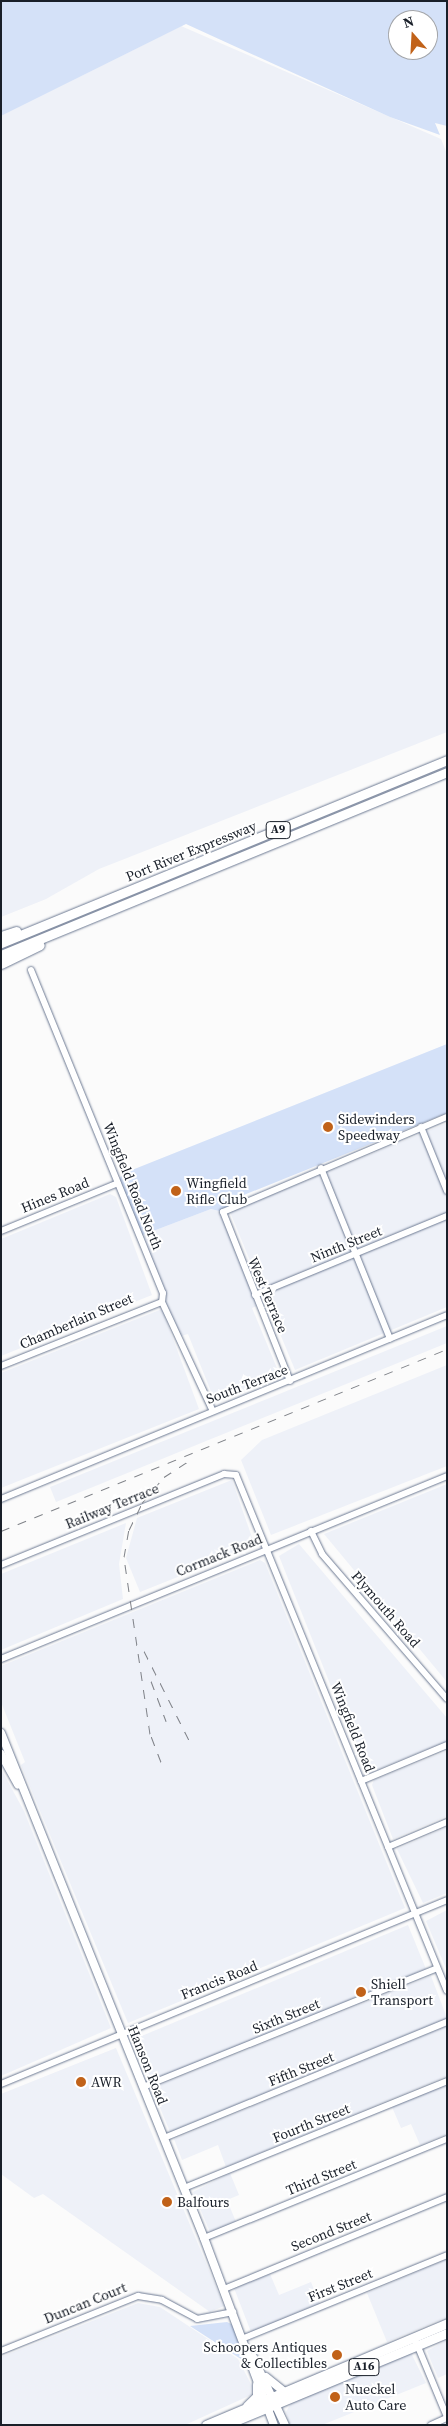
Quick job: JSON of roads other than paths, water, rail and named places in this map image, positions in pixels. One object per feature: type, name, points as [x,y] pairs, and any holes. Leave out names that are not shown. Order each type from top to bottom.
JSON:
[{"type":"highway","name":"Port River Expressway","points":[[1,943],[447,760]]},
{"type":"highway","name":"Port River Expressway","points":[[1,955],[447,772]]},
{"type":"highway","points":[[1,936],[108,900]]},
{"type":"highway","points":[[1,964],[106,913]]},
{"type":"highway","name":"A16","points":[[206,2425],[243,2409],[270,2402],[415,2341],[447,2323]]},
{"type":"highway","name":"A16","points":[[225,2425],[254,2412],[283,2391],[415,2341],[447,2333]]},
{"type":"highway","points":[[243,2409],[257,2396],[257,2384]]},
{"type":"main road","name":"Hanson Road","points":[[1,1733],[22,1791],[244,2338],[257,2384],[285,2425]]},
{"type":"main road","name":"Hanson Road","points":[[1,1754],[22,1791]]},
{"type":"main road","name":"Hanson Road","points":[[248,2349],[263,2374],[274,2425]]},
{"type":"main road","points":[[263,2374],[283,2391]]},
{"type":"main road","points":[[254,2412],[266,2415],[274,2425]]},
{"type":"street","name":"Wingfield Road North","points":[[31,970],[163,1293],[162,1302],[173,1318],[212,1410]]},
{"type":"street","points":[[390,1339],[321,1168],[447,1117]]},
{"type":"street","points":[[421,1127],[447,1191]]},
{"type":"street","name":"West Terrace","points":[[290,1381],[223,1219],[228,1206],[321,1168]]},
{"type":"street","name":"Hines Road","points":[[1,1231],[118,1183]]},
{"type":"street","name":"Ninth Street","points":[[255,1295],[447,1216]]},
{"type":"street","name":"Chamberlain Street","points":[[1,1366],[162,1302]]},
{"type":"street","name":"South Terrace","points":[[1,1500],[212,1410],[290,1381],[447,1316]]},
{"type":"street","name":"Wingfield Road","points":[[233,1473],[267,1549],[447,1991]]},
{"type":"street","name":"Railway Terrace","points":[[1,1565],[233,1473]]},
{"type":"street","name":"Cormack Road","points":[[1,1658],[447,1476]]},
{"type":"street","name":"Plymouth Road","points":[[311,1531],[322,1554],[447,1699]]},
{"type":"street","points":[[361,1781],[447,1746]]},
{"type":"street","points":[[388,1846],[447,1822]]},
{"type":"street","name":"Francis Road","points":[[1,2084],[447,1900]]},
{"type":"street","name":"Sixth Street","points":[[143,2087],[437,1968]]},
{"type":"street","name":"Fifth Street","points":[[164,2138],[447,2022]]},
{"type":"street","name":"Fourth Street","points":[[184,2188],[447,2080]]},
{"type":"street","name":"Third Street","points":[[204,2238],[447,2139]]},
{"type":"street","name":"Second Street","points":[[224,2289],[447,2197]]},
{"type":"street","name":"First Street","points":[[244,2338],[447,2255]]},
{"type":"street","name":"Duncan Court","points":[[1,2351],[138,2296],[162,2300],[197,2319],[233,2312]]},
{"type":"street","points":[[415,2341],[447,2417],[431,2425]]},
{"type":"railway","points":[[1,1531],[447,1349]]},
{"type":"railway","points":[[161,1762],[150,1734],[124,1557],[129,1530],[142,1503],[164,1477],[190,1460]]},
{"type":"railway","points":[[144,1651],[189,1740]]},
{"type":"railway","points":[[151,1681],[166,1721]]},
{"type":"place","name":"Sidewinders Speedway","points":[[328,1127]]},
{"type":"place","name":"Wingfield Rifle Club","points":[[176,1191]]},
{"type":"place","name":"Shiell Transport","points":[[361,1992]]},
{"type":"place","name":"AWR","points":[[81,2082]]},
{"type":"place","name":"Balfours","points":[[167,2202]]},
{"type":"place","name":"Schoopers Antiques & Collectibles","points":[[337,2355]]},
{"type":"place","name":"Nueckel Auto Care","points":[[335,2397]]}]
